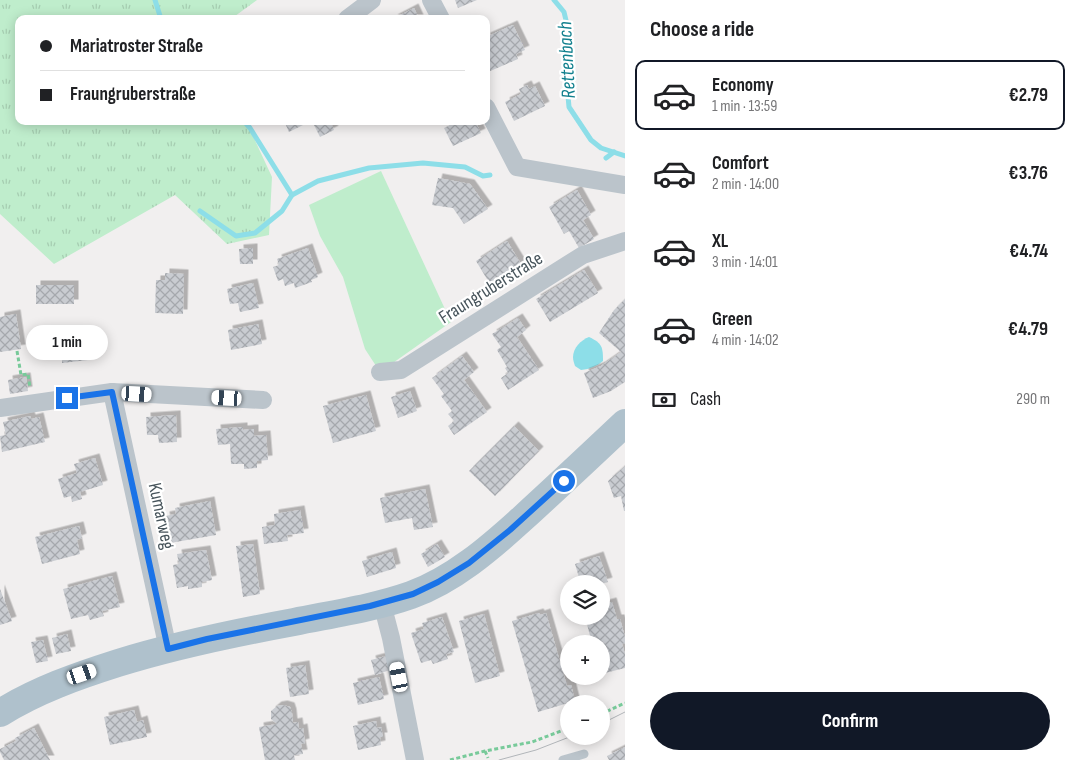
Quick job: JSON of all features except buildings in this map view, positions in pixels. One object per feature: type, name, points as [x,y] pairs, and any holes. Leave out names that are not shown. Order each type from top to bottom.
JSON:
[{"type":"main road","points":[[0,713],[66,680],[168,649],[207,639],[381,604],[413,594],[438,582],[469,563],[510,530],[625,424]]},
{"type":"street","points":[[352,15],[372,0]]},
{"type":"street","points":[[431,0],[439,15]]},
{"type":"street","points":[[490,115],[517,166],[625,185]]},
{"type":"street","name":"Fraungruberstraße","points":[[380,372],[401,370],[583,255],[625,241]]},
{"type":"street","points":[[0,408],[112,392],[263,400]]},
{"type":"street","name":"Kumarweg","points":[[112,392],[168,649]]},
{"type":"street","points":[[381,604],[387,619],[415,760]]},
{"type":"lane","points":[[564,760],[584,754]]},
{"type":"path","points":[[18,351],[21,375],[28,374],[32,403]]},
{"type":"path","points":[[610,710],[625,703]]},
{"type":"path","points":[[450,760],[532,742],[560,731]]},
{"type":"path","points":[[485,751],[488,758]]},
{"type":"green space","points":[[0,0],[257,0],[236,15],[15,15],[15,125],[248,125],[272,177],[269,235],[227,244],[175,195],[54,264],[0,214]]},
{"type":"green space","points":[[381,171],[451,322],[380,372],[365,349],[343,277],[320,236],[309,205]]},
{"type":"water","points":[[589,337],[597,341],[601,346],[603,361],[593,367],[581,370],[575,366],[573,354],[578,345]]},
{"type":"waterway","points":[[155,0],[160,15]]},
{"type":"waterway","name":"Rettenbach","points":[[554,0],[564,12],[570,37],[569,107],[591,140],[601,148],[625,156]]},
{"type":"waterway","points":[[247,125],[292,195],[318,181],[369,168],[423,163],[465,167],[483,176],[490,175]]},
{"type":"waterway","name":"Rettenbach","points":[[606,158],[614,152]]},
{"type":"waterway","points":[[200,211],[236,236],[255,233],[282,211],[292,195]]},
{"type":"tram line","points":[[610,720],[625,712]]},
{"type":"tram line","points":[[499,760],[536,750],[560,741]]},
{"type":"route","points":[[67,398],[112,392],[168,649],[207,639],[381,604],[413,594],[438,582],[469,563],[510,530],[564,481]]}]
